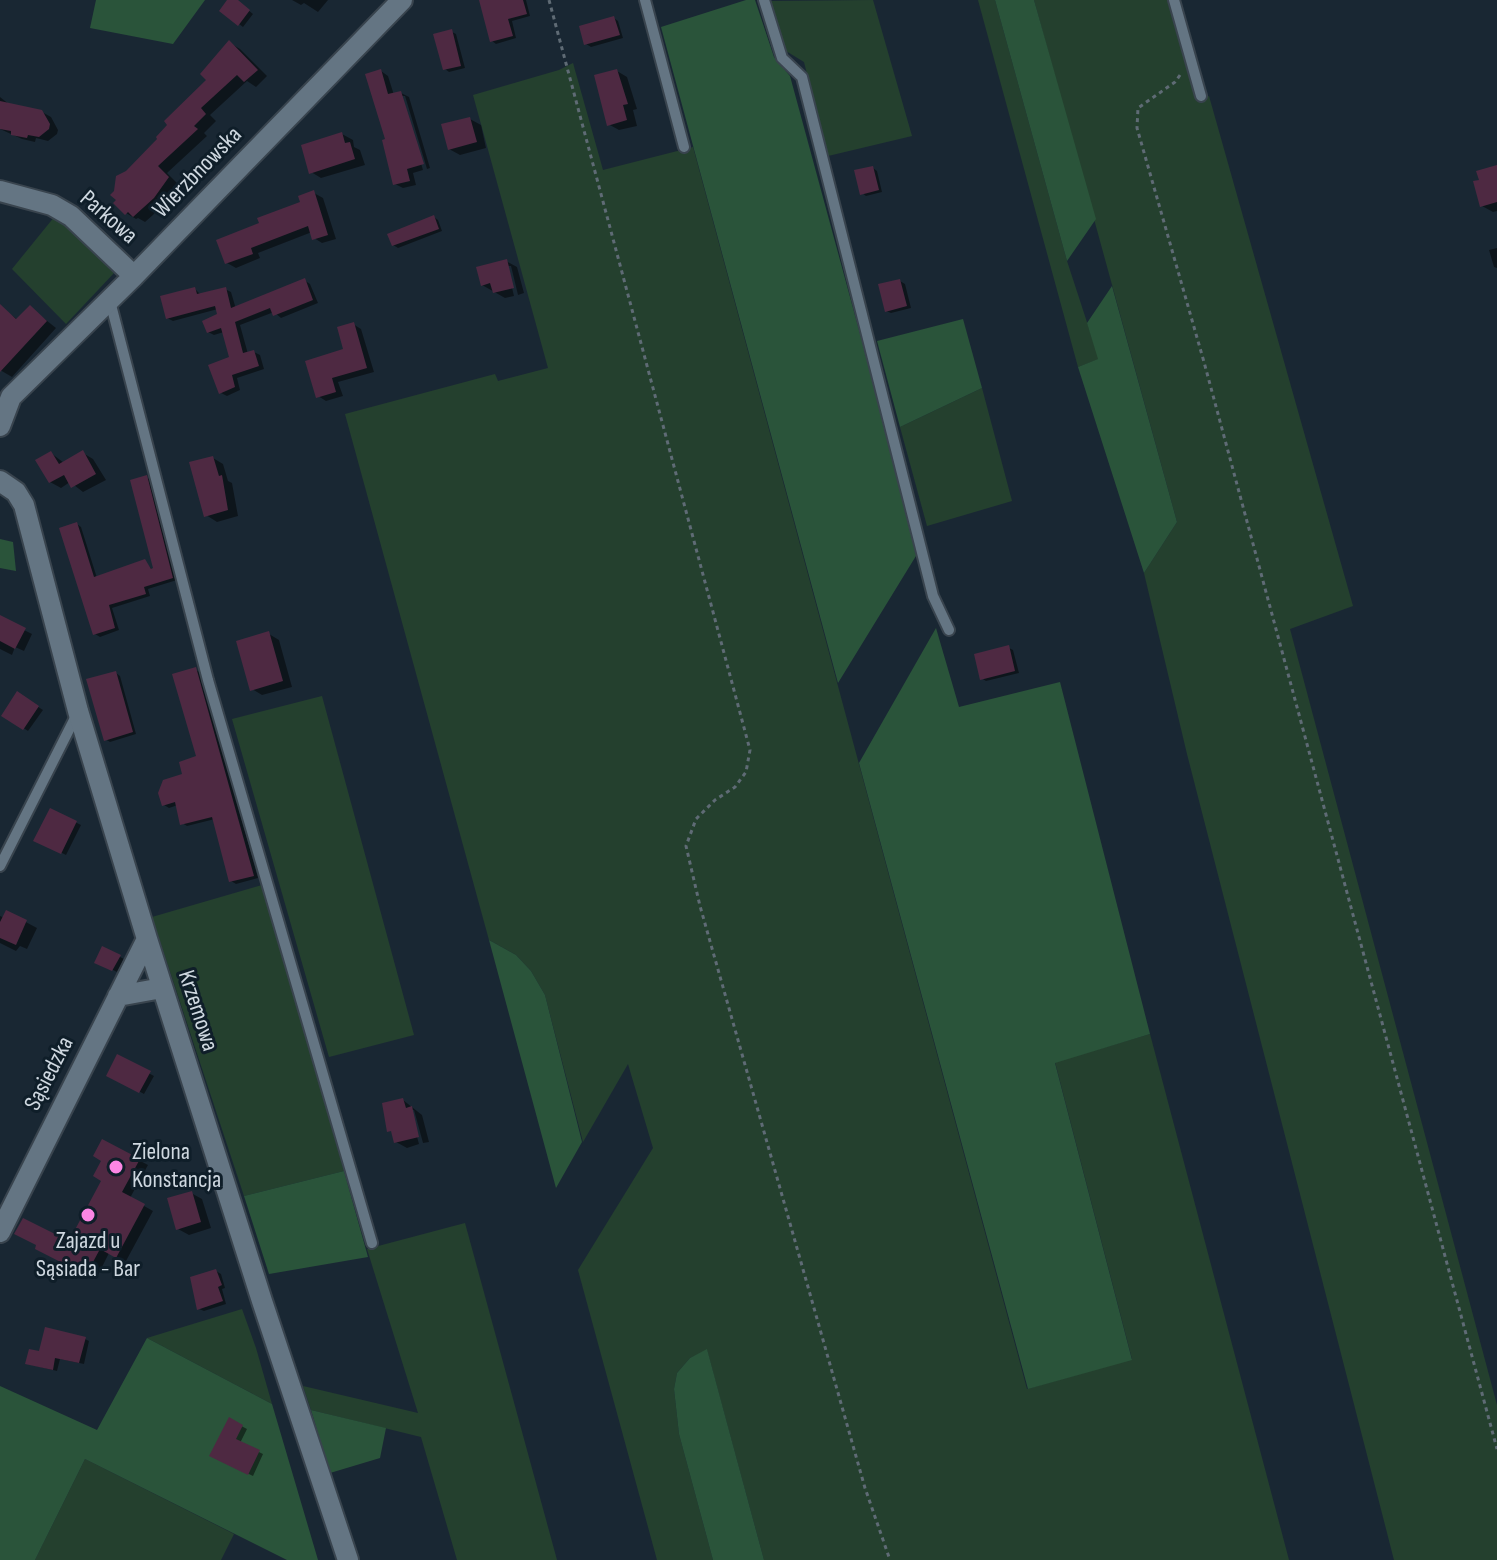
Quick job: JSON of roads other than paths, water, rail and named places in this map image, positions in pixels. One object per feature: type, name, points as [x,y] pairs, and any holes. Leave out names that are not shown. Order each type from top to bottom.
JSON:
[{"type":"street","name":"Wierzbnowska","points":[[0,426],[11,397],[134,276],[402,0]]},
{"type":"street","name":"Parkowa","points":[[0,191],[41,201],[71,216],[134,276]]},
{"type":"street","name":"Krzemowa","points":[[0,481],[16,492],[24,505],[78,711],[162,988],[348,1560]]},
{"type":"street","name":"Sąsiedzka","points":[[0,1232],[147,939]]},
{"type":"street","points":[[118,996],[162,988]]},
{"type":"lane","points":[[645,0],[684,147]]},
{"type":"lane","points":[[764,0],[782,58],[802,77],[933,596],[949,630]]},
{"type":"lane","points":[[1174,0],[1201,96]]},
{"type":"lane","points":[[110,299],[208,680],[372,1243]]},
{"type":"lane","points":[[0,866],[78,711]]},
{"type":"place","name":"Zielona Konstancja","points":[[116,1167]]},
{"type":"place","name":"Zajazd u Sąsiada - Bar","points":[[88,1215]]}]
